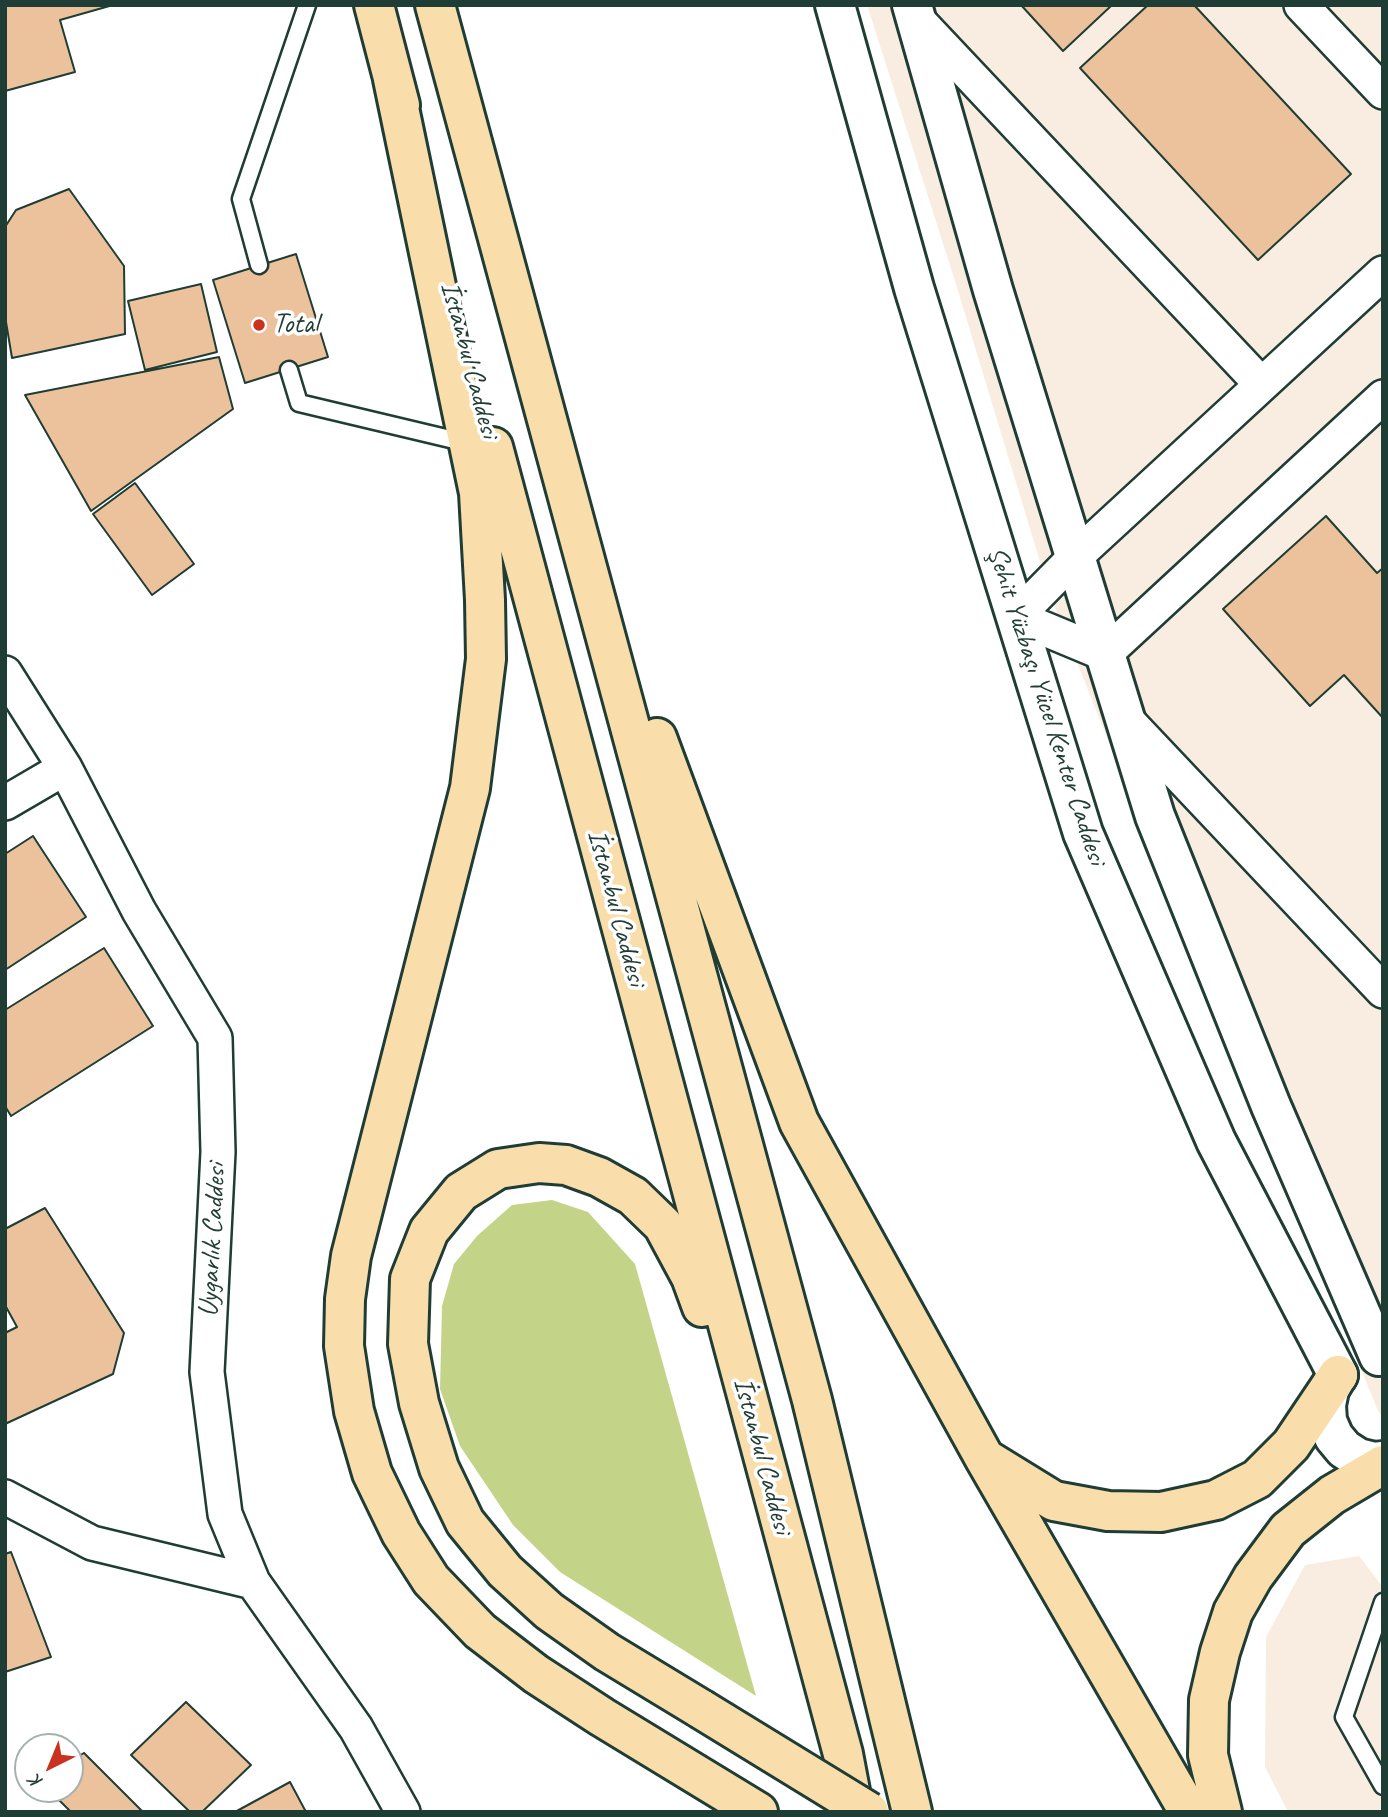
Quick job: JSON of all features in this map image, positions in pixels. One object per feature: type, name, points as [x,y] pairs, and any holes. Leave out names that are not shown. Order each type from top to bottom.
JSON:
[{"type":"highway","name":"İstanbul Caddesi","points":[[373,5],[843,1754],[854,1812]]},
{"type":"highway","points":[[435,5],[812,1401],[912,1812]]},
{"type":"highway","points":[[393,79],[479,493],[486,659],[470,788],[351,1256],[345,1299],[344,1346],[354,1411],[372,1473],[401,1533],[431,1580],[480,1632],[536,1674],[601,1717],[744,1803]]},
{"type":"highway","points":[[575,519],[799,1122],[985,1459],[1189,1812]]},
{"type":"highway","points":[[843,1754],[736,1403],[691,1277],[663,1225],[633,1196],[599,1177],[566,1165],[539,1163],[498,1169],[461,1192],[429,1231],[410,1279],[408,1344],[419,1403],[439,1468],[465,1522],[505,1572],[559,1618],[607,1652],[869,1812]]},
{"type":"highway","points":[[985,1459],[1055,1501],[1108,1511],[1161,1512],[1216,1500],[1257,1479],[1291,1445],[1338,1375]]},
{"type":"highway","points":[[1222,1812],[1208,1755],[1209,1700],[1233,1612],[1252,1577],[1288,1530],[1332,1494],[1383,1463]]},
{"type":"street","name":"Şehit Yüzbaşı Yücel Kenter Caddesi","points":[[835,5],[914,288],[1083,833],[1216,1141],[1338,1375]]},
{"type":"street","points":[[1301,5],[1383,92]]},
{"type":"street","points":[[914,12],[1261,384]]},
{"type":"street","points":[[914,12],[989,277],[1155,816],[1270,1105],[1382,1355],[1363,1358],[1349,1364],[1338,1375],[1329,1390],[1327,1421],[1334,1437],[1344,1449],[1358,1458],[1383,1463]]},
{"type":"street","points":[[1105,654],[1016,617],[1075,557],[1383,273]]},
{"type":"street","points":[[1105,654],[1383,397]]},
{"type":"street","name":"Uygarlık Caddesi","points":[[5,673],[65,768],[139,911],[215,1038],[218,1152],[207,1372],[225,1514],[253,1582],[356,1728],[403,1812]]},
{"type":"street","points":[[1124,717],[1383,991]]},
{"type":"street","points":[[5,803],[65,768]]},
{"type":"street","points":[[5,1497],[92,1543],[253,1582]]},
{"type":"lane","points":[[259,265],[241,199],[307,5]]},
{"type":"lane","points":[[289,370],[299,403],[470,444]]},
{"type":"lane","points":[[1383,1602],[1344,1717],[1383,1787]]},
{"type":"shaded area","points":[[867,5],[1383,5],[1383,1418],[1051,598],[954,278]]},
{"type":"shaded area","points":[[1359,1556],[1383,1587],[1383,1812],[1288,1812],[1265,1767],[1266,1637],[1305,1565]]},
{"type":"green space","points":[[552,1200],[588,1212],[635,1264],[756,1696],[560,1572],[513,1525],[460,1446],[440,1389],[442,1306],[454,1264],[477,1236],[512,1205]]},
{"type":"building","points":[[5,5],[113,5],[60,20],[75,72],[5,91]]},
{"type":"building","points":[[1021,5],[1112,5],[1063,51]]},
{"type":"building","points":[[1148,5],[1194,5],[1351,174],[1258,260],[1080,68]]},
{"type":"building","points":[[69,189],[124,266],[125,334],[12,358],[5,316],[5,227],[16,210]]},
{"type":"building","points":[[296,254],[328,357],[245,383],[213,280]]},
{"type":"building","points":[[201,284],[217,352],[145,370],[128,301]]},
{"type":"building","points":[[219,357],[233,409],[91,511],[25,395]]},
{"type":"building","points":[[135,483],[194,564],[152,595],[93,514]]},
{"type":"building","points":[[1326,516],[1377,573],[1383,568],[1383,718],[1344,675],[1310,706],[1223,609]]},
{"type":"building","points":[[33,836],[86,917],[5,970],[5,854]]},
{"type":"building","points":[[104,948],[153,1026],[11,1116],[5,1106],[5,1010]]},
{"type":"building","points":[[45,1208],[124,1333],[113,1374],[5,1424],[5,1333],[17,1327],[5,1305],[5,1229]]},
{"type":"building","points":[[11,1552],[51,1657],[5,1672],[5,1554]]},
{"type":"building","points":[[186,1702],[251,1765],[202,1812],[190,1812],[131,1755]]},
{"type":"building","points":[[84,1753],[143,1812],[71,1812],[62,1803],[84,1803]]},
{"type":"building","points":[[290,1782],[306,1812],[235,1812]]},
{"type":"place","name":"Total","points":[[259,325]]}]
